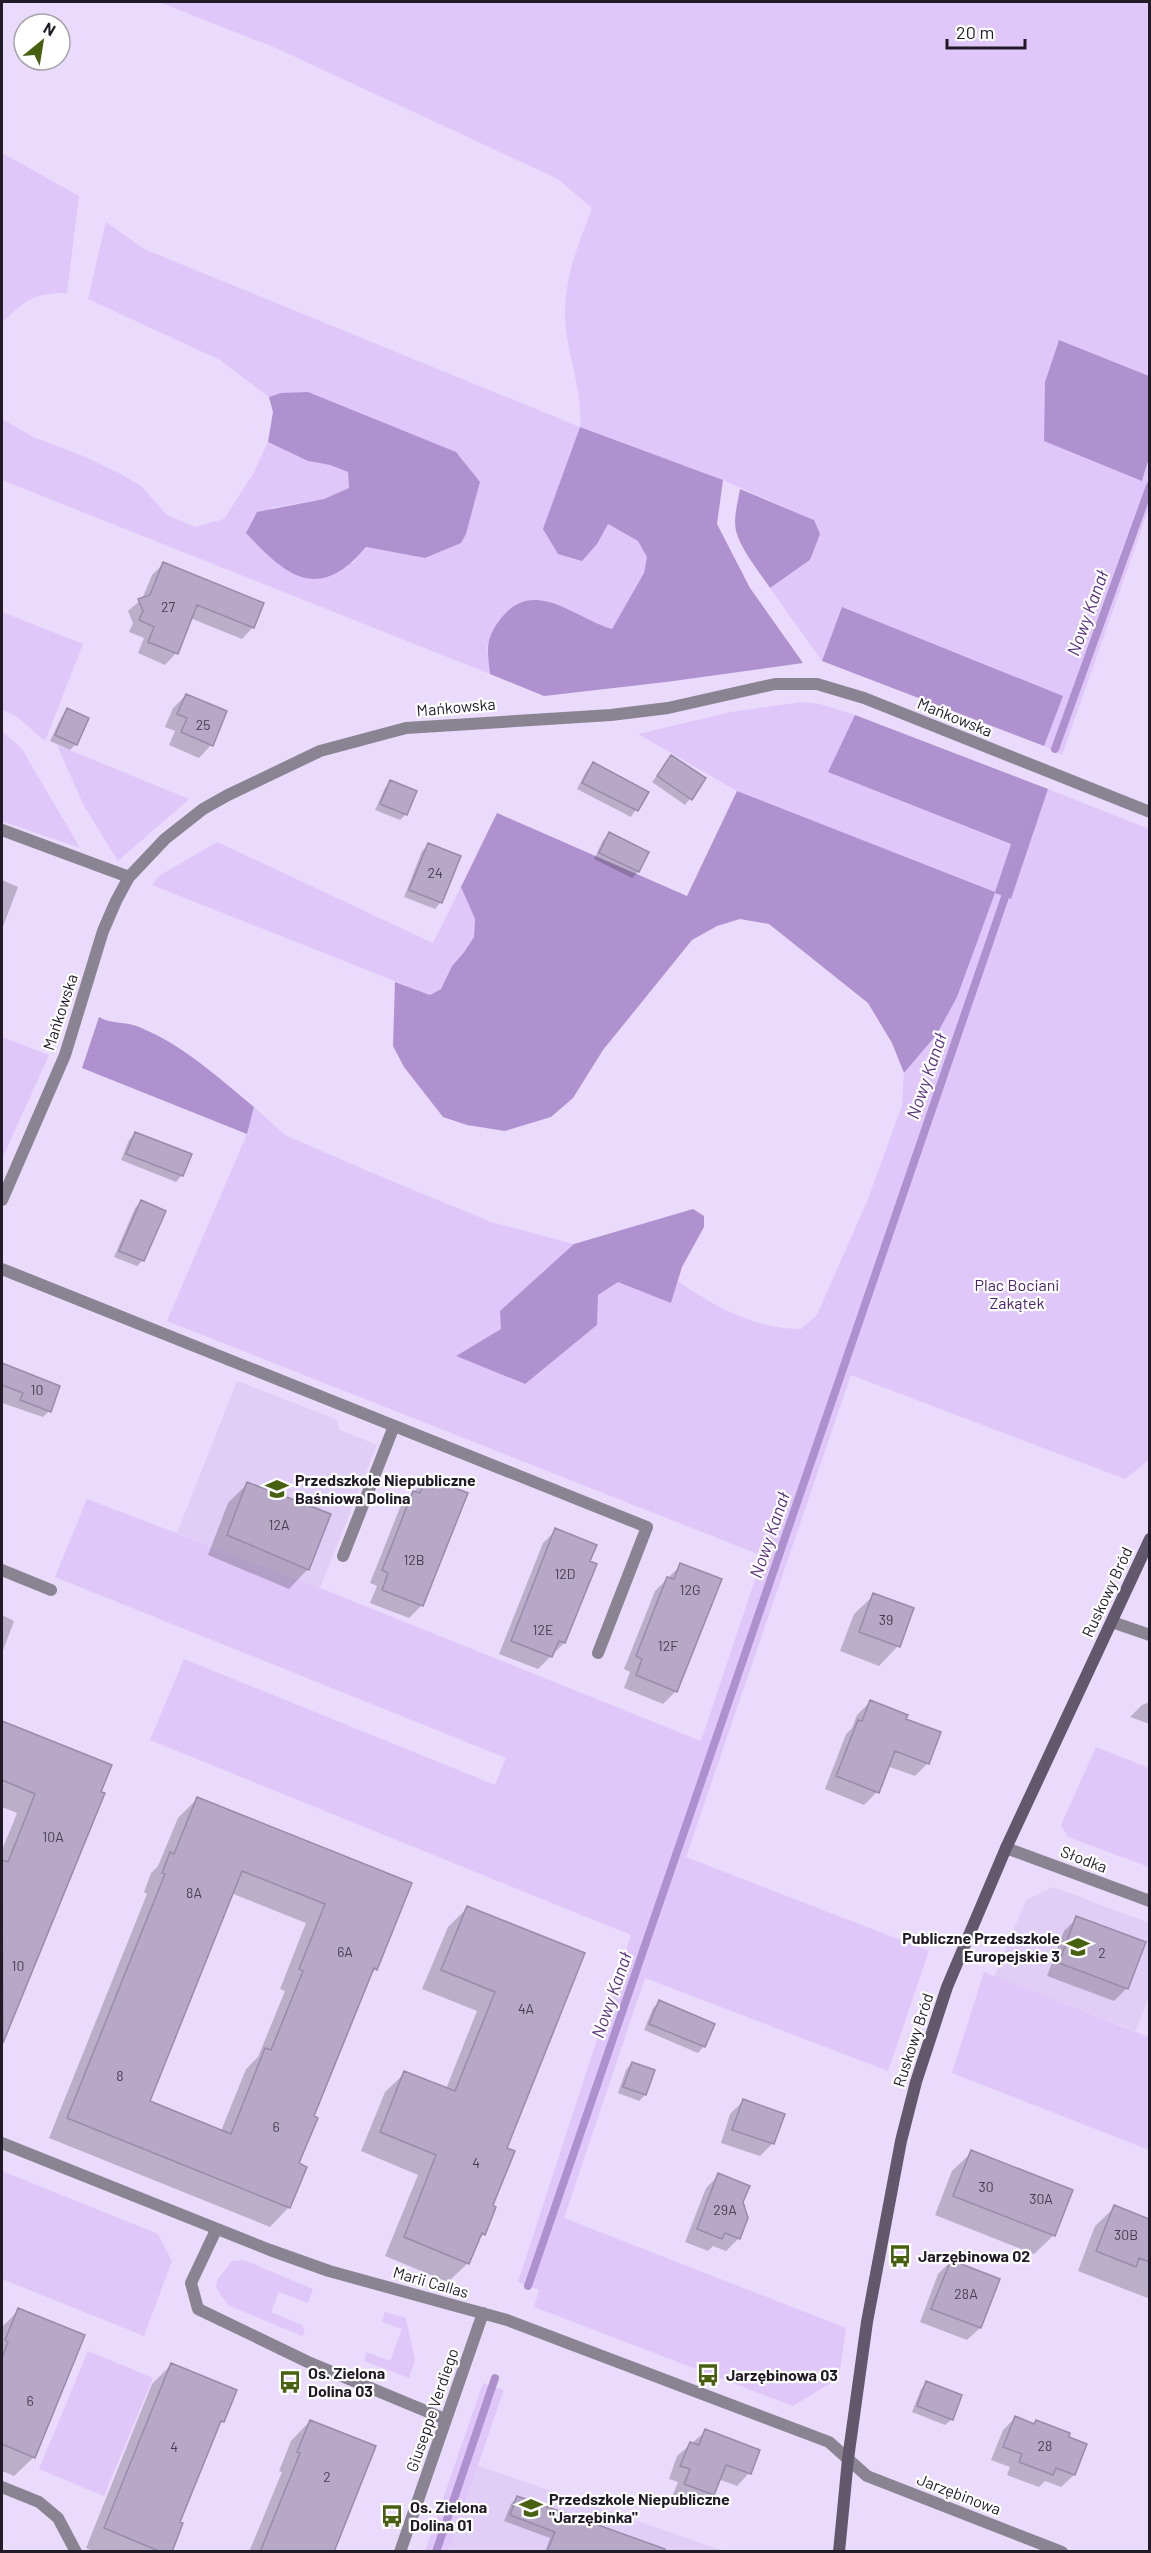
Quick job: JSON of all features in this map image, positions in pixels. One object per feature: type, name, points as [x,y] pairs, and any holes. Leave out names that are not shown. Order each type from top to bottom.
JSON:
[{"type":"street","name":"Mańkowska","points":[[2,1200],[64,1055],[103,931],[129,877],[165,839],[203,809],[275,771],[352,741],[406,728],[611,715],[668,708],[775,684],[817,684],[849,693],[1149,812]]},
{"type":"street","points":[[2,830],[129,877]]},
{"type":"street","points":[[2,1269],[647,1527],[598,1653]]},
{"type":"street","points":[[343,1556],[394,1426]]},
{"type":"street","name":"Ruskowy Bród","points":[[839,2552],[848,2459],[880,2249],[901,2141],[916,2082],[947,1987],[1006,1848],[1149,1539]]},
{"type":"street","points":[[2,1569],[51,1590]]},
{"type":"street","points":[[1112,1622],[1149,1635]]},
{"type":"street","name":"Słodka","points":[[1006,1848],[1149,1901]]},
{"type":"street","name":"Marii Callas","points":[[2,2143],[216,2230],[328,2271],[483,2313],[531,2329],[829,2442],[848,2459]]},
{"type":"street","points":[[216,2230],[191,2283],[198,2309],[308,2362],[445,2419]]},
{"type":"street","name":"Giuseppe Verdiego","points":[[400,2552],[483,2313]]},
{"type":"street","name":"Jarzębinowa","points":[[848,2459],[867,2476],[1062,2552]]},
{"type":"street","points":[[2,2487],[39,2502],[58,2518],[76,2552]]},
{"type":"shaded area","points":[[1059,340],[1149,376],[1149,458],[1142,481],[1044,441],[1045,382]]},
{"type":"shaded area","points":[[308,392],[456,452],[480,482],[466,534],[461,543],[425,558],[366,547],[349,564],[333,575],[318,579],[304,578],[290,572],[261,549],[246,533],[257,512],[324,499],[349,488],[348,472],[330,465],[308,461],[268,442],[273,412],[269,397],[281,393]]},
{"type":"shaded area","points":[[580,427],[723,480],[717,524],[750,588],[803,663],[544,696],[490,674],[488,644],[490,638],[496,624],[515,606],[528,601],[556,604],[612,629],[644,573],[647,557],[638,541],[608,524],[597,544],[582,561],[558,554],[543,529]]},
{"type":"shaded area","points":[[740,489],[814,520],[820,534],[810,560],[770,588],[746,554],[736,531],[735,515]]},
{"type":"shaded area","points":[[842,607],[1063,696],[1044,746],[822,661]]},
{"type":"shaded area","points":[[855,715],[1048,789],[1011,899],[995,893],[957,997],[937,1034],[904,1073],[892,1043],[868,1003],[769,924],[740,919],[717,926],[692,940],[603,1050],[573,1098],[551,1117],[505,1131],[467,1125],[443,1117],[404,1067],[393,1046],[395,982],[430,995],[441,989],[452,966],[474,937],[475,919],[461,887],[497,813],[687,896],[737,791],[995,892],[1011,844],[828,772]]},
{"type":"shaded area","points":[[99,1017],[134,1025],[155,1034],[214,1073],[254,1107],[247,1134],[82,1068]]},
{"type":"shaded area","points":[[693,1209],[704,1216],[704,1227],[682,1267],[671,1303],[618,1282],[598,1295],[597,1325],[525,1384],[456,1356],[501,1329],[500,1311],[574,1244]]},
{"type":"shaded area","name":"Przedszkole Niepubliczne Baśniowa Dolina","points":[[237,1381],[336,1419],[340,1430],[377,1445],[320,1588],[177,1533]]},
{"type":"shaded area","name":"Publiczne Przedszkole Europejskie 3","points":[[1053,1887],[1149,1923],[1149,1996],[1136,2031],[994,1977],[1026,1900]]},
{"type":"shaded area","name":"Przedszkole Niepubliczne \"Jarzębinka\"","points":[[476,2465],[724,2551],[448,2552]]},
{"type":"green space","points":[[159,2],[1149,2],[1149,376],[1059,340],[1045,382],[1142,481],[1150,458],[1149,508],[1062,755],[1044,746],[1062,696],[842,607],[822,661],[770,588],[811,560],[814,520],[723,480],[580,427],[577,385],[566,330],[565,302],[573,261],[592,208],[558,179],[276,48]]},
{"type":"green space","points":[[2,153],[79,196],[67,293],[46,294],[30,299],[2,323]]},
{"type":"green space","points":[[106,222],[144,249],[580,427],[575,443],[597,544],[607,524],[639,541],[647,557],[644,573],[612,629],[598,625],[562,606],[487,646],[490,674],[2,480],[2,419],[33,437],[83,456],[121,474],[141,486],[167,515],[195,527],[224,519],[253,474],[268,442],[308,461],[330,465],[348,472],[349,488],[324,499],[271,508],[353,563],[366,547],[425,558],[460,543],[466,534],[480,482],[282,393],[269,397],[220,360],[88,299]]},
{"type":"green space","points":[[2,612],[83,644],[45,741],[16,716],[2,710]]},
{"type":"green space","name":"Plac Bociani Zakątek","points":[[802,702],[820,704],[855,715],[828,772],[1011,844],[995,892],[1010,899],[1048,789],[1149,829],[1149,1460],[1125,1479],[851,1375],[686,1857],[929,1951],[888,2071],[645,1978],[564,2218],[846,2328],[839,2378],[793,2406],[534,2307],[539,2290],[518,2282],[631,1935],[150,1740],[184,1659],[495,1785],[506,1758],[55,1577],[87,1499],[320,1588],[701,1741],[763,1556],[167,1321],[247,1134],[254,1107],[285,1135],[370,1172],[491,1222],[574,1244],[501,1329],[456,1356],[524,1384],[597,1325],[597,1295],[618,1281],[671,1303],[678,1281],[736,1315],[784,1328],[801,1329],[817,1315],[868,1199],[902,1105],[904,1073],[937,1034],[995,893],[737,791],[638,734],[731,712]]},
{"type":"green space","points":[[2,731],[22,749],[80,848],[2,821]]},
{"type":"green space","points":[[57,745],[189,799],[118,861],[84,806]]},
{"type":"green space","points":[[217,842],[433,943],[461,887],[475,919],[474,937],[452,966],[441,989],[430,995],[152,885],[159,876]]},
{"type":"green space","points":[[2,1037],[49,1055],[2,1159]]},
{"type":"green space","points":[[1096,1747],[1149,1768],[1149,1867],[1068,1837],[1061,1825]]},
{"type":"green space","points":[[984,1972],[1149,2037],[1149,2150],[952,2073]]},
{"type":"green space","points":[[2,2171],[158,2234],[172,2261],[144,2336],[2,2279]]},
{"type":"green space","points":[[244,2260],[313,2289],[308,2303],[279,2292],[271,2312],[302,2325],[305,2331],[302,2336],[228,2305],[216,2287],[217,2280],[232,2261]]},
{"type":"green space","points":[[385,2312],[406,2318],[415,2360],[409,2378],[364,2361],[366,2352],[390,2361],[402,2329],[382,2322]]},
{"type":"green space","points":[[88,2351],[153,2378],[104,2496],[39,2469]]},
{"type":"green space","points":[[483,2383],[504,2390],[448,2551],[425,2551]]},
{"type":"building","points":[[163,562],[264,603],[254,628],[197,605],[178,654],[148,642],[154,627],[139,620],[143,611],[138,599],[150,595]]},
{"type":"building","points":[[186,694],[227,711],[213,746],[181,732],[187,718],[177,714]]},
{"type":"building","points":[[67,708],[89,718],[77,745],[55,735]]},
{"type":"building","points":[[671,755],[706,778],[692,800],[657,776]]},
{"type":"building","points":[[593,762],[649,792],[638,811],[582,783]]},
{"type":"building","points":[[390,780],[417,791],[407,815],[380,804]]},
{"type":"building","points":[[609,832],[649,852],[639,872],[599,853]]},
{"type":"building","points":[[428,843],[461,856],[442,903],[409,890]]},
{"type":"building","points":[[135,1132],[192,1154],[183,1176],[126,1154]]},
{"type":"building","points":[[141,1200],[166,1211],[144,1261],[119,1251]]},
{"type":"building","points":[[2,1363],[60,1386],[51,1412],[20,1400],[23,1393],[2,1385]]},
{"type":"building","points":[[427,1477],[468,1493],[423,1606],[382,1590],[388,1573],[382,1570],[413,1491],[420,1493]]},
{"type":"building","points":[[247,1482],[331,1514],[309,1570],[227,1535]]},
{"type":"building","points":[[555,1528],[597,1545],[590,1561],[597,1564],[565,1643],[559,1641],[552,1657],[511,1641]]},
{"type":"building","points":[[680,1563],[722,1579],[677,1692],[636,1675],[642,1659],[636,1656],[667,1577],[674,1579]]},
{"type":"building","points":[[873,1593],[914,1608],[900,1647],[859,1632]]},
{"type":"building","points":[[870,1700],[908,1715],[906,1719],[941,1732],[929,1764],[895,1751],[879,1793],[836,1776],[858,1720],[862,1721]]},
{"type":"building","points":[[2,1721],[112,1765],[101,1792],[105,1793],[3,2043],[2,1860],[8,1862],[35,1794],[2,1780]]},
{"type":"building","points":[[197,1797],[412,1883],[377,1970],[374,1968],[314,2116],[318,2118],[299,2163],[307,2167],[290,2208],[67,2118],[165,1874],[162,1873],[170,1852],[174,1854]],"holes":[[[242,1871],[325,1904],[299,1969],[303,1971],[271,2050],[265,2048],[231,2134],[150,2101]]]},
{"type":"building","points":[[467,1906],[585,1953],[507,2148],[515,2151],[493,2205],[496,2207],[485,2235],[482,2233],[469,2264],[404,2237],[436,2155],[380,2132],[404,2071],[455,2091],[495,1992],[441,1970]]},
{"type":"building","points":[[1076,1916],[1146,1942],[1128,1989],[1059,1963]]},
{"type":"building","points":[[659,2000],[715,2024],[705,2047],[649,2024]]},
{"type":"building","points":[[632,2062],[655,2070],[646,2095],[623,2087]]},
{"type":"building","points":[[743,2099],[785,2114],[774,2144],[732,2130]]},
{"type":"building","points":[[971,2150],[1073,2190],[1055,2236],[953,2196]]},
{"type":"building","points":[[718,2173],[750,2186],[743,2202],[748,2218],[740,2239],[725,2233],[722,2239],[697,2229]]},
{"type":"building","points":[[1114,2205],[1149,2219],[1149,2262],[1139,2258],[1136,2267],[1096,2251]]},
{"type":"building","points":[[951,2260],[1000,2279],[981,2328],[931,2309]]},
{"type":"building","points":[[18,2308],[85,2335],[35,2458],[2,2444],[2,2358],[8,2342],[5,2340]]},
{"type":"building","points":[[171,2363],[237,2390],[224,2422],[221,2421],[180,2522],[183,2523],[172,2552],[161,2552],[104,2528]]},
{"type":"building","points":[[926,2381],[962,2395],[953,2420],[917,2406]]},
{"type":"building","points":[[1015,2416],[1034,2424],[1036,2420],[1070,2433],[1069,2437],[1087,2444],[1075,2475],[1056,2468],[1053,2475],[1019,2462],[1022,2454],[1003,2447]]},
{"type":"building","points":[[310,2420],[376,2446],[334,2552],[260,2552],[300,2453],[297,2452]]},
{"type":"building","points":[[705,2429],[760,2450],[751,2474],[726,2465],[714,2495],[684,2484],[690,2469],[680,2466],[690,2442],[699,2445]]},
{"type":"building","points":[[517,2496],[665,2549],[665,2552],[547,2552],[555,2532],[510,2515]]},
{"type":"waterway","name":"Nowy Kanał","points":[[1055,749],[1150,486]]},
{"type":"waterway","name":"Nowy Kanał","points":[[528,2286],[1040,795]]},
{"type":"waterway","name":"Nowy Kanał","points":[[436,2552],[495,2378]]},
{"type":"place","name":"Przedszkole Niepubliczne Baśniowa Dolina","points":[[277,1489]]},
{"type":"place","name":"Publiczne Przedszkole Europejskie 3","points":[[1078,1947]]},
{"type":"place","name":"Jarzębinowa 02","points":[[900,2256]]},
{"type":"place","name":"Jarzębinowa 03","points":[[708,2375]]},
{"type":"place","name":"Os. Zielona Dolina 03","points":[[290,2382]]},
{"type":"place","name":"Przedszkole Niepubliczne \"Jarzębinka\"","points":[[531,2508]]},
{"type":"place","name":"Os. Zielona Dolina 01","points":[[392,2516]]}]
